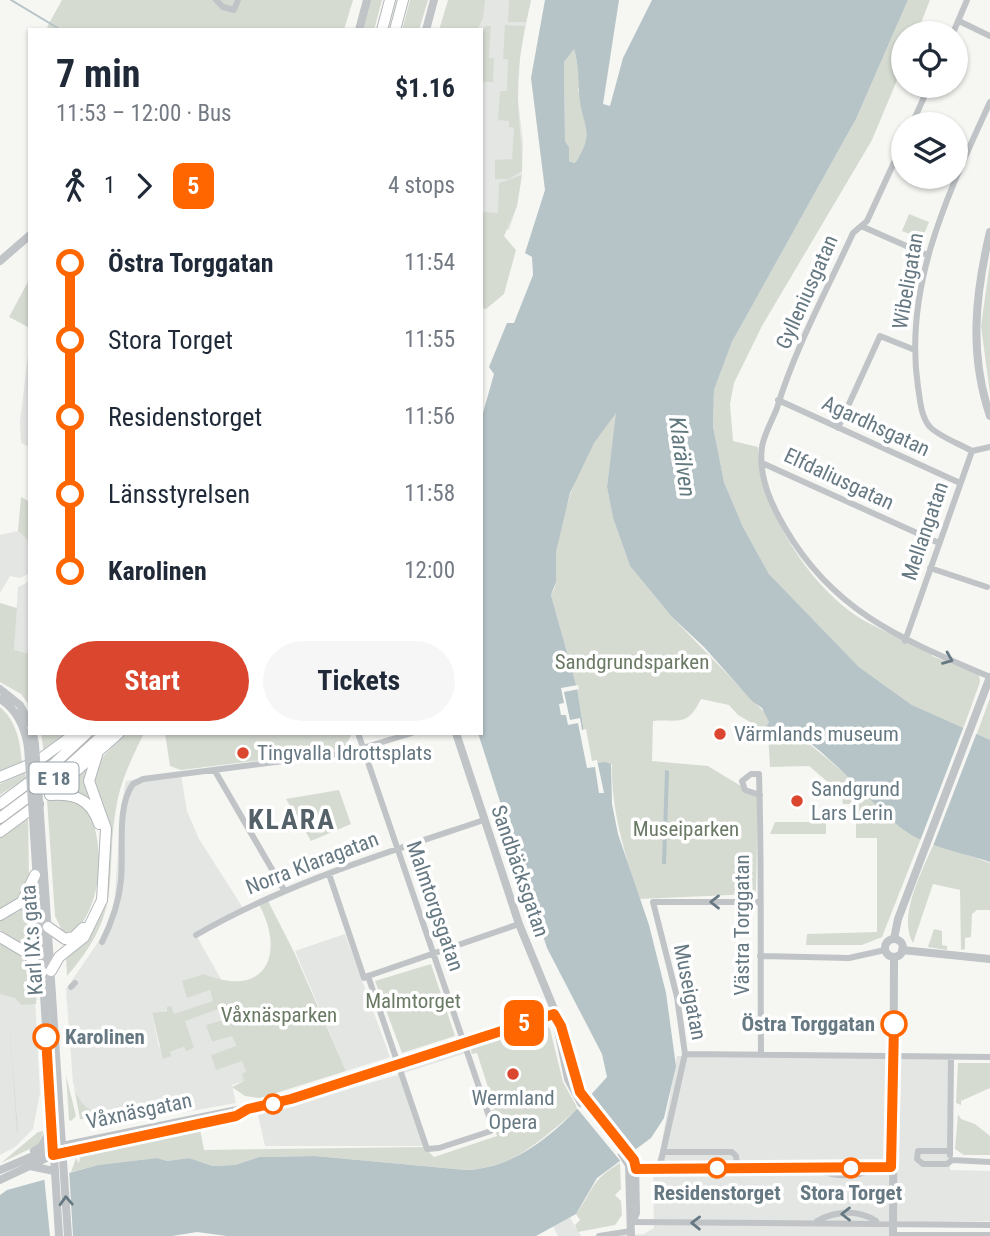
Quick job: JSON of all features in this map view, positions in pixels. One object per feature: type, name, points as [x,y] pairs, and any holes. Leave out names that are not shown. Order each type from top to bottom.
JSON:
[{"type":"highway","points":[[383,28],[390,0]]},
{"type":"highway","points":[[396,28],[403,0]]},
{"type":"highway","points":[[0,777],[36,762],[73,735]]},
{"type":"highway","name":"E 18","points":[[0,804],[55,763],[85,735]]},
{"type":"highway","name":"E 18","points":[[0,818],[62,772],[103,735]]},
{"type":"highway","points":[[0,832],[50,795],[117,735]]},
{"type":"highway","points":[[0,937],[27,953],[47,972],[59,957],[84,937],[99,909],[104,892],[106,829],[89,781],[97,755]]},
{"type":"highway","points":[[48,927],[65,939],[74,937],[82,930],[98,894],[101,853],[99,827],[90,806],[71,795],[50,795]]},
{"type":"highway","points":[[0,915],[22,902],[35,875]]},
{"type":"street","points":[[216,0],[229,10],[234,10],[239,0]]},
{"type":"street","points":[[360,28],[367,0]]},
{"type":"street","points":[[427,28],[434,0]]},
{"type":"street","points":[[959,21],[967,0]]},
{"type":"street","points":[[968,25],[990,36]]},
{"type":"street","name":"Wibeligatan","points":[[972,451],[930,427],[922,411],[915,350],[917,316],[927,255],[938,218],[990,102]]},
{"type":"street","name":"Gylleniusgatan","points":[[762,463],[763,440],[778,400],[853,233],[867,221],[891,169]]},
{"type":"street","points":[[861,226],[927,255]]},
{"type":"street","points":[[990,232],[981,269],[974,329],[978,370],[990,416]]},
{"type":"street","points":[[0,261],[28,237]]},
{"type":"street","points":[[838,428],[880,336],[915,350]]},
{"type":"street","name":"Agardhsgatan","points":[[778,400],[960,483]]},
{"type":"street","points":[[972,451],[990,447]]},
{"type":"street","name":"Mellangatan","points":[[905,641],[972,451]]},
{"type":"street","points":[[762,463],[765,487],[778,516],[811,566],[853,608],[905,641],[990,677],[898,919],[894,939]]},
{"type":"street","name":"Elfdaliusgatan","points":[[762,463],[939,543]]},
{"type":"street","points":[[930,568],[987,587]]},
{"type":"street","points":[[0,689],[20,705],[28,720]]},
{"type":"street","name":"Karl IX:s gata","points":[[0,699],[10,706],[21,722],[32,746]]},
{"type":"street","name":"Karl IX:s gata","points":[[33,735],[36,816],[48,927],[51,1129],[59,1236]]},
{"type":"street","name":"Malmtorgsgatan","points":[[358,735],[492,1130],[434,1150],[426,1146],[399,1064]]},
{"type":"street","points":[[102,942],[116,908],[121,882],[128,790],[143,779],[362,750],[406,735]]},
{"type":"street","name":"Sandbäcksgatan","points":[[457,735],[519,924],[555,1017],[566,1073],[582,1099],[629,1158],[632,1169]]},
{"type":"street","points":[[215,771],[284,890]]},
{"type":"street","name":"Västra Torggatan","points":[[760,795],[761,1054]]},
{"type":"street","name":"Karl IX:s gata","points":[[36,816],[35,875],[64,1149],[68,1236]]},
{"type":"street","name":"Norra Klaragatan","points":[[196,935],[243,908],[284,890],[484,820]]},
{"type":"street","points":[[329,874],[364,978],[519,924]]},
{"type":"street","name":"Museigatan","points":[[663,1152],[685,1054],[677,997],[653,902],[759,902]]},
{"type":"street","points":[[894,939],[901,943],[902,950]]},
{"type":"street","points":[[885,950],[887,942],[894,939]]},
{"type":"street","points":[[760,956],[849,958],[885,950]]},
{"type":"street","points":[[885,950],[894,957]]},
{"type":"street","points":[[990,959],[902,950],[894,957],[891,1167],[893,1236],[990,1235]]},
{"type":"street","points":[[368,976],[399,1064]]},
{"type":"street","name":"Våxnäsgatan","points":[[64,1149],[94,1138],[291,1099],[464,1043],[555,1017]]},
{"type":"street","points":[[685,1054],[990,1057]]},
{"type":"street","points":[[951,1057],[952,1160]]},
{"type":"street","name":"Våxnäsgatan","points":[[0,1170],[64,1149],[236,1116],[248,1109]]},
{"type":"street","points":[[62,1128],[74,1137],[94,1138]]},
{"type":"street","points":[[51,1129],[41,1147],[25,1162],[54,1171]]},
{"type":"street","points":[[950,1151],[918,1151],[917,1158],[923,1164],[947,1164],[952,1160],[990,1162]]},
{"type":"street","points":[[668,1168],[661,1161],[663,1152],[732,1152],[736,1156],[737,1168]]},
{"type":"street","name":"Våxnäsgatan","points":[[0,1180],[25,1162]]},
{"type":"street","points":[[632,1227],[632,1169],[891,1167]]},
{"type":"street","points":[[599,1236],[632,1227],[814,1223],[832,1214],[854,1213],[877,1222],[990,1225]]},
{"type":"shaded area","points":[[479,0],[531,0],[520,55],[518,100],[523,142],[522,171],[517,206],[509,230],[483,227],[483,28],[470,28]]},
{"type":"shaded area","points":[[28,356],[28,446],[21,443],[20,421]]},
{"type":"shaded area","points":[[18,531],[28,540],[28,574],[20,578],[10,576],[0,593],[0,535]]},
{"type":"shaded area","points":[[28,582],[28,654],[14,651],[18,587]]},
{"type":"shaded area","points":[[170,773],[181,775],[187,811],[199,839],[243,908],[196,935],[222,981],[204,974],[214,1001],[174,1015],[168,1010],[152,1014],[159,1047],[170,1052],[184,1047],[184,1021],[222,1008],[226,1018],[207,1025],[212,1042],[232,1035],[236,1047],[211,1055],[242,1061],[246,1072],[244,1081],[232,1085],[236,1103],[141,1120],[96,1114],[80,1102],[73,1083],[66,989],[101,938],[114,908],[121,808],[126,781]]},
{"type":"shaded area","points":[[345,934],[390,1057],[346,1071],[295,951]]},
{"type":"shaded area","points":[[0,983],[35,999],[40,1093],[33,1129],[15,1147],[0,1155]]},
{"type":"shaded area","points":[[463,1043],[466,1053],[404,1073],[401,1062]]},
{"type":"shaded area","points":[[677,1056],[950,1058],[950,1170],[990,1171],[990,1221],[909,1222],[890,1225],[890,1236],[614,1236],[644,1234],[654,1228],[653,1171],[660,1152]]},
{"type":"shaded area","points":[[401,1074],[426,1146],[265,1146],[258,1115]]},
{"type":"shaded area","points":[[569,1216],[581,1236],[558,1236],[553,1226]]},
{"type":"green space","points":[[62,0],[353,0],[345,28],[47,27]]},
{"type":"green space","points":[[370,0],[382,0],[375,28],[363,28]]},
{"type":"green space","points":[[410,0],[428,0],[420,28],[403,28]]},
{"type":"green space","points":[[448,0],[485,0],[483,18],[478,28],[440,28]]},
{"type":"green space","points":[[509,0],[531,0],[526,22],[508,22]]},
{"type":"green space","points":[[908,0],[930,0],[922,21],[899,21]]},
{"type":"green space","points":[[505,25],[525,26],[518,89],[522,171],[509,179],[495,179],[495,160],[512,159],[514,128],[509,127],[509,121],[498,120],[500,91],[507,91],[508,59],[503,59]]},
{"type":"green space","points":[[491,26],[489,58],[494,58],[493,82],[483,82],[483,28]]},
{"type":"green space","points":[[891,39],[891,95],[872,140],[762,326],[734,383],[730,404],[733,441],[758,447],[761,471],[778,520],[806,567],[843,606],[863,620],[931,651],[932,656],[979,674],[980,682],[963,729],[912,705],[859,667],[769,574],[743,527],[724,482],[713,426],[714,390],[732,342],[856,119]]},
{"type":"green space","points":[[574,48],[581,82],[578,90],[587,118],[586,147],[575,163],[569,161],[569,147],[565,141],[564,62]]},
{"type":"green space","points":[[522,175],[517,206],[504,236],[516,250],[504,294],[486,309],[483,308],[483,212],[498,213],[499,183]]},
{"type":"green space","points":[[909,214],[929,222],[922,239],[902,231]]},
{"type":"green space","points":[[990,262],[990,394],[981,326]]},
{"type":"green space","points":[[28,282],[28,327],[9,317]]},
{"type":"green space","name":"Sandgrundsparken","points":[[617,412],[607,487],[613,518],[630,566],[672,617],[768,716],[769,722],[764,730],[738,715],[729,705],[701,699],[687,718],[653,721],[652,761],[708,766],[749,791],[758,793],[756,891],[753,894],[639,899],[616,816],[612,764],[589,765],[577,688],[551,595],[556,580],[555,558],[559,535],[576,477],[594,440]]},
{"type":"green space","points":[[21,497],[28,501],[28,540],[18,531]]},
{"type":"green space","points":[[0,603],[17,608],[14,650],[28,654],[28,703],[21,694],[0,682]]},
{"type":"green space","points":[[990,698],[990,740],[976,736]]},
{"type":"green space","points":[[0,707],[17,732],[22,763],[0,772]]},
{"type":"green space","points":[[773,725],[802,739],[861,788],[906,831],[921,838],[882,937],[862,945],[806,945],[807,934],[877,932],[877,838],[856,838],[856,804],[843,804],[842,794],[809,766],[770,767],[768,732]]},
{"type":"green space","points":[[41,735],[66,735],[44,753]]},
{"type":"green space","points":[[123,735],[143,735],[118,798],[106,910],[86,952],[67,976],[66,956],[101,910],[108,820],[93,780],[101,759]]},
{"type":"green space","name":"Tingvalla Idrottsplats","points":[[165,735],[351,735],[344,750],[181,770],[170,766]]},
{"type":"green space","points":[[86,769],[86,779],[100,812],[60,790]]},
{"type":"green space","points":[[25,773],[26,778],[0,795],[0,784]]},
{"type":"green space","points":[[339,790],[351,824],[311,841],[286,799]]},
{"type":"green space","points":[[61,797],[87,806],[93,821],[99,854],[99,871],[92,904],[75,933],[64,935],[55,916],[47,800]]},
{"type":"green space","points":[[28,816],[29,876],[23,896],[0,912],[0,838]]},
{"type":"green space","points":[[775,822],[826,822],[826,834],[770,834]]},
{"type":"green space","points":[[934,843],[990,863],[990,910],[977,910],[972,914],[971,937],[965,938],[965,949],[961,950],[960,890],[933,884],[913,943],[909,932],[908,920],[913,893]]},
{"type":"green space","points":[[32,892],[36,953],[0,930],[0,918],[18,912]]},
{"type":"green space","name":"Våxnäsparken","points":[[266,897],[294,952],[346,1071],[260,1098],[245,1096],[232,1087],[244,1081],[242,1074],[246,1072],[242,1061],[216,1070],[211,1055],[236,1046],[232,1036],[212,1042],[206,1025],[225,1019],[222,1008],[185,1021],[194,1048],[186,1051],[184,1047],[170,1052],[171,1056],[163,1059],[152,1013],[167,1011],[167,1007],[171,1006],[174,1014],[213,1001],[210,990],[187,998],[182,981],[204,974],[243,981],[256,976],[265,966],[270,953],[266,920],[257,901]]},
{"type":"green space","points":[[934,929],[942,931],[942,945],[947,946],[947,950],[928,947]]},
{"type":"green space","points":[[0,941],[29,966],[36,982],[36,1004],[21,1005],[15,998],[0,994]]},
{"type":"green space","name":"Malmtorget","points":[[431,964],[455,1036],[402,1053],[375,981]]},
{"type":"green space","points":[[8,1007],[18,1132],[17,1132]]},
{"type":"green space","points":[[535,1023],[545,1023],[550,1029],[563,1082],[578,1109],[539,1141],[499,1164],[466,1170],[315,1156],[259,1157],[235,1165],[213,1166],[189,1158],[167,1161],[157,1158],[98,1165],[71,1172],[76,1158],[79,1163],[80,1157],[200,1129],[204,1150],[424,1147],[434,1157],[497,1136],[489,1111],[495,1109],[477,1053],[472,1054],[470,1046]]},
{"type":"green space","points":[[958,1063],[990,1063],[990,1088],[961,1101],[961,1105],[956,1103]]},
{"type":"green space","points":[[66,1075],[76,1116],[71,1121],[69,1120]]},
{"type":"green space","points":[[74,1087],[86,1107],[97,1113],[120,1116],[119,1120],[80,1119]]},
{"type":"green space","points":[[958,1114],[961,1119],[975,1124],[990,1136],[990,1155],[964,1155],[955,1149]]},
{"type":"green space","points":[[44,1131],[38,1145],[1,1163],[38,1132]]},
{"type":"green space","points":[[620,1163],[621,1189],[615,1195],[621,1201],[622,1215],[615,1225],[578,1232],[575,1225],[580,1220],[576,1214],[598,1180]]},
{"type":"water","name":"Klarälven","points":[[545,0],[619,0],[603,104],[610,106],[623,58],[652,0],[908,0],[899,21],[891,21],[891,39],[856,119],[732,342],[714,390],[713,426],[724,482],[743,527],[769,574],[859,667],[912,705],[990,740],[990,862],[913,836],[890,819],[808,741],[776,725],[768,732],[764,730],[769,722],[762,708],[752,701],[704,647],[672,617],[630,566],[613,518],[607,487],[616,413],[594,443],[570,493],[556,552],[556,582],[551,595],[577,688],[589,764],[611,764],[612,804],[618,834],[649,925],[666,993],[676,1066],[664,1118],[651,1138],[597,1178],[576,1214],[536,1236],[227,1236],[197,1232],[172,1236],[0,1236],[0,1195],[7,1190],[98,1165],[157,1158],[167,1161],[189,1158],[213,1166],[235,1165],[259,1157],[315,1156],[466,1170],[487,1167],[508,1161],[527,1151],[561,1124],[607,1077],[602,1054],[547,948],[479,735],[483,735],[483,413],[494,374],[489,367],[507,323],[514,323],[533,275],[532,257],[525,253],[545,190],[531,78]],"holes":[[[574,49],[586,135],[582,152],[575,163],[569,161],[569,147],[565,141],[564,62]]]},
{"type":"water","points":[[665,770],[669,771],[666,864],[662,864]]},
{"type":"pier","points":[[578,685],[579,689],[564,692],[570,720],[580,718],[582,730],[586,729],[592,761],[597,760],[604,793],[599,793],[595,767],[587,768],[578,723],[568,725],[566,715],[561,715],[559,704],[564,703],[561,688]]},
{"type":"pier","points":[[964,726],[977,732],[933,846],[920,841]]},
{"type":"pier","points":[[588,1094],[636,1153],[622,1163],[576,1107]]},
{"type":"pier","points":[[69,1169],[73,1236],[50,1236],[44,1176]]},
{"type":"waterway","points":[[11,0],[58,28]]},
{"type":"bus line","name":"5","points":[[46,1037],[53,1155],[236,1116],[248,1109],[291,1099],[554,1014],[561,1026],[573,1077],[580,1092],[634,1160],[636,1169],[891,1167],[894,1024]]},
{"type":"place","name":"Värmlands museum","points":[[720,734]]},
{"type":"place","name":"Tingvalla Idrottsplats","points":[[243,753]]},
{"type":"place","name":"Sandgrund Lars Lerin","points":[[797,801]]},
{"type":"place","name":"Östra Torggatan","points":[[894,1024]]},
{"type":"place","name":"Karolinen","points":[[46,1037]]},
{"type":"place","name":"Wermland Opera","points":[[513,1074]]},
{"type":"place","name":"Residenstorget","points":[[717,1168]]},
{"type":"place","name":"Stora Torget","points":[[851,1168]]},
{"type":"district","name":"KLARA","points":[[292,819]]},
{"type":"park label","name":"Museiparken","points":[[686,829]]}]
